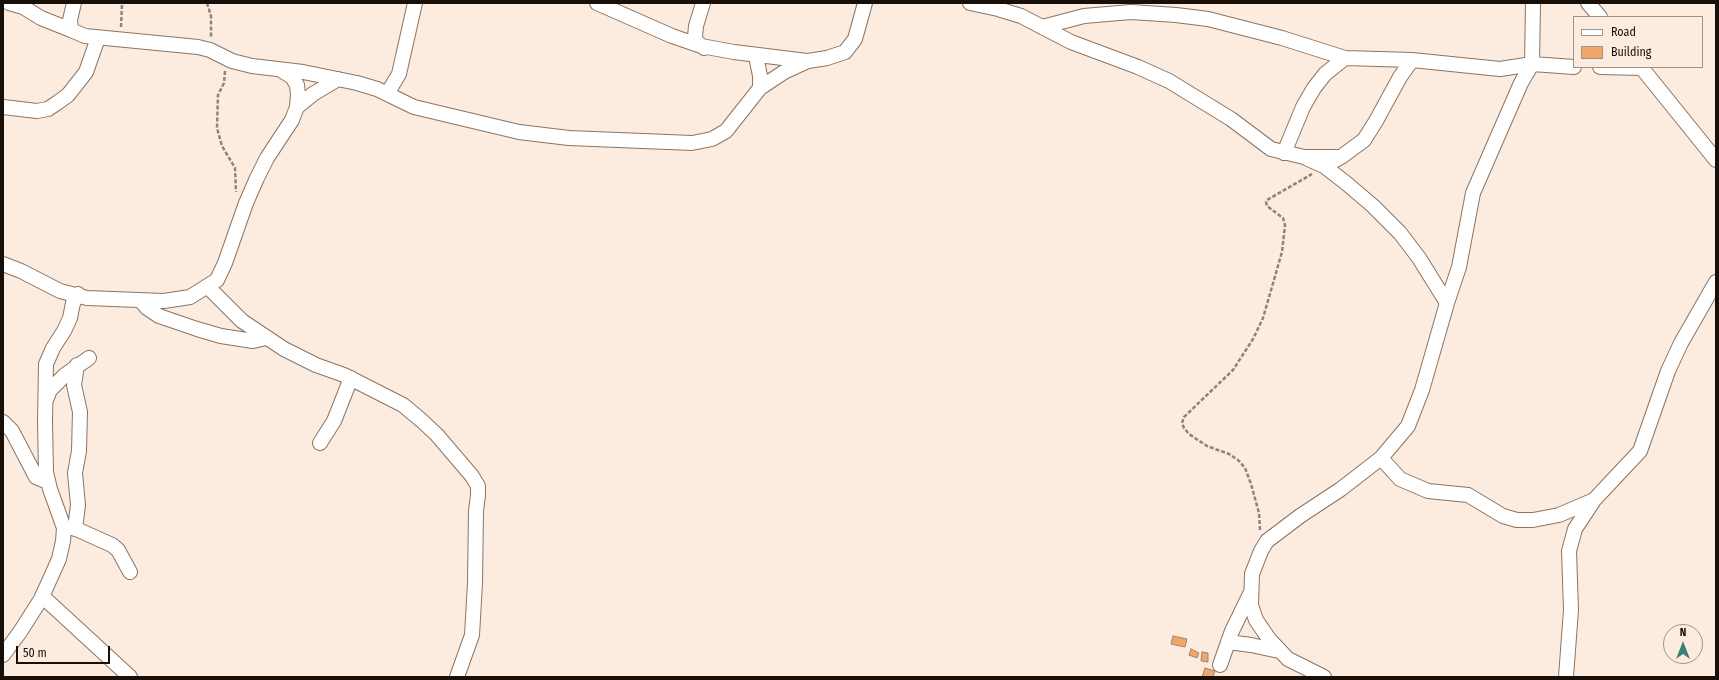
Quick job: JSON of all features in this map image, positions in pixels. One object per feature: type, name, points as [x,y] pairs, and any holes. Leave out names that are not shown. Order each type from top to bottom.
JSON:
[{"type":"street","points":[[9,3],[23,7],[41,18],[85,36],[178,45],[210,50],[232,61],[252,66],[303,72],[377,89],[414,107],[519,132],[569,138],[692,143],[712,139],[726,131],[760,88],[784,72],[808,61]]},
{"type":"street","points":[[71,30],[70,20],[74,3]]},
{"type":"street","points":[[386,94],[400,74],[415,3]]},
{"type":"street","points":[[596,3],[672,36],[704,48],[756,56],[808,61],[827,58],[845,52],[855,39],[865,3]]},
{"type":"street","points":[[703,3],[696,26],[695,37],[696,41],[701,46],[734,52],[808,61]]},
{"type":"street","points":[[970,3],[998,8],[1021,16],[1071,42],[1169,80],[1231,119],[1271,149],[1304,157],[1341,157]]},
{"type":"street","points":[[1324,677],[1288,659],[1279,651],[1256,620],[1251,605],[1250,594],[1252,574],[1261,551],[1267,541],[1341,489],[1381,458],[1408,426],[1422,390],[1459,267],[1473,193],[1521,83],[1532,64],[1533,3]]},
{"type":"street","points":[[1588,3],[1599,16]]},
{"type":"street","points":[[1042,27],[1084,16],[1131,12],[1176,15],[1208,19],[1282,38],[1345,58],[1412,60],[1500,70],[1532,64],[1573,66]]},
{"type":"street","points":[[3,107],[37,111],[48,109],[57,104],[68,95],[82,77],[92,57],[98,38]]},
{"type":"street","points":[[756,56],[760,88]]},
{"type":"street","points":[[1284,153],[1303,107],[1314,88],[1325,74],[1345,58]]},
{"type":"street","points":[[1324,166],[1341,157],[1364,140],[1400,77],[1412,60]]},
{"type":"street","points":[[1642,68],[1716,160]]},
{"type":"street","points":[[3,264],[21,271],[60,291],[78,294],[87,298],[164,301],[190,297],[208,287],[217,280],[225,263],[246,202],[257,178],[267,158],[292,120],[297,107],[298,94],[296,85],[292,77],[281,70]]},
{"type":"street","points":[[297,107],[313,94],[338,79]]},
{"type":"street","points":[[1304,157],[1324,166],[1373,206],[1400,233],[1419,258],[1447,303]]},
{"type":"street","points":[[1566,677],[1571,610],[1569,551],[1575,529],[1594,500],[1640,451],[1668,371],[1681,342],[1716,282]]},
{"type":"street","points":[[208,287],[242,321],[284,349],[316,365],[351,378],[404,406],[422,420],[459,461],[478,486],[472,635],[457,677]]},
{"type":"street","points":[[78,294],[73,303],[67,325],[53,348],[46,364],[46,472],[48,482],[70,529],[112,545],[118,550],[130,572]]},
{"type":"street","points":[[142,301],[147,308],[160,316],[197,329],[221,336],[253,341],[266,338]]},
{"type":"street","points":[[46,402],[50,390],[77,365],[89,358]]},
{"type":"street","points":[[3,655],[31,615],[42,596],[59,559],[63,541],[70,529],[78,505],[75,473],[79,451],[80,412],[74,385],[77,365]]},
{"type":"street","points":[[320,444],[334,421],[351,378]]},
{"type":"street","points":[[3,422],[15,436],[36,477],[48,482]]},
{"type":"street","points":[[1381,458],[1400,479],[1428,491],[1468,495],[1502,516],[1517,520],[1533,520],[1559,515],[1594,500]]},
{"type":"street","points":[[1220,665],[1236,622],[1250,594]]},
{"type":"street","points":[[42,596],[130,677]]},
{"type":"street","points":[[1228,642],[1251,644],[1279,651]]},
{"type":"path","points":[[118,39],[122,22],[122,3]]},
{"type":"path","points":[[207,3],[211,16],[212,32],[210,50]]},
{"type":"path","points":[[224,57],[225,77],[218,95],[217,128],[222,146],[235,168],[237,194]]},
{"type":"path","points":[[1261,551],[1259,513],[1245,468],[1238,460],[1229,454],[1207,446],[1189,434],[1182,423],[1184,417],[1233,370],[1253,339],[1263,318],[1282,252],[1285,225],[1283,218],[1267,206],[1267,200],[1324,166]]},
{"type":"building","points":[[1173,636],[1187,639],[1185,647],[1171,644]]},
{"type":"building","points":[[1191,649],[1199,653],[1197,658],[1189,655]]},
{"type":"building","points":[[1202,652],[1208,653],[1208,662],[1201,661]]},
{"type":"building","points":[[1205,668],[1215,671],[1213,677],[1202,677]]}]
